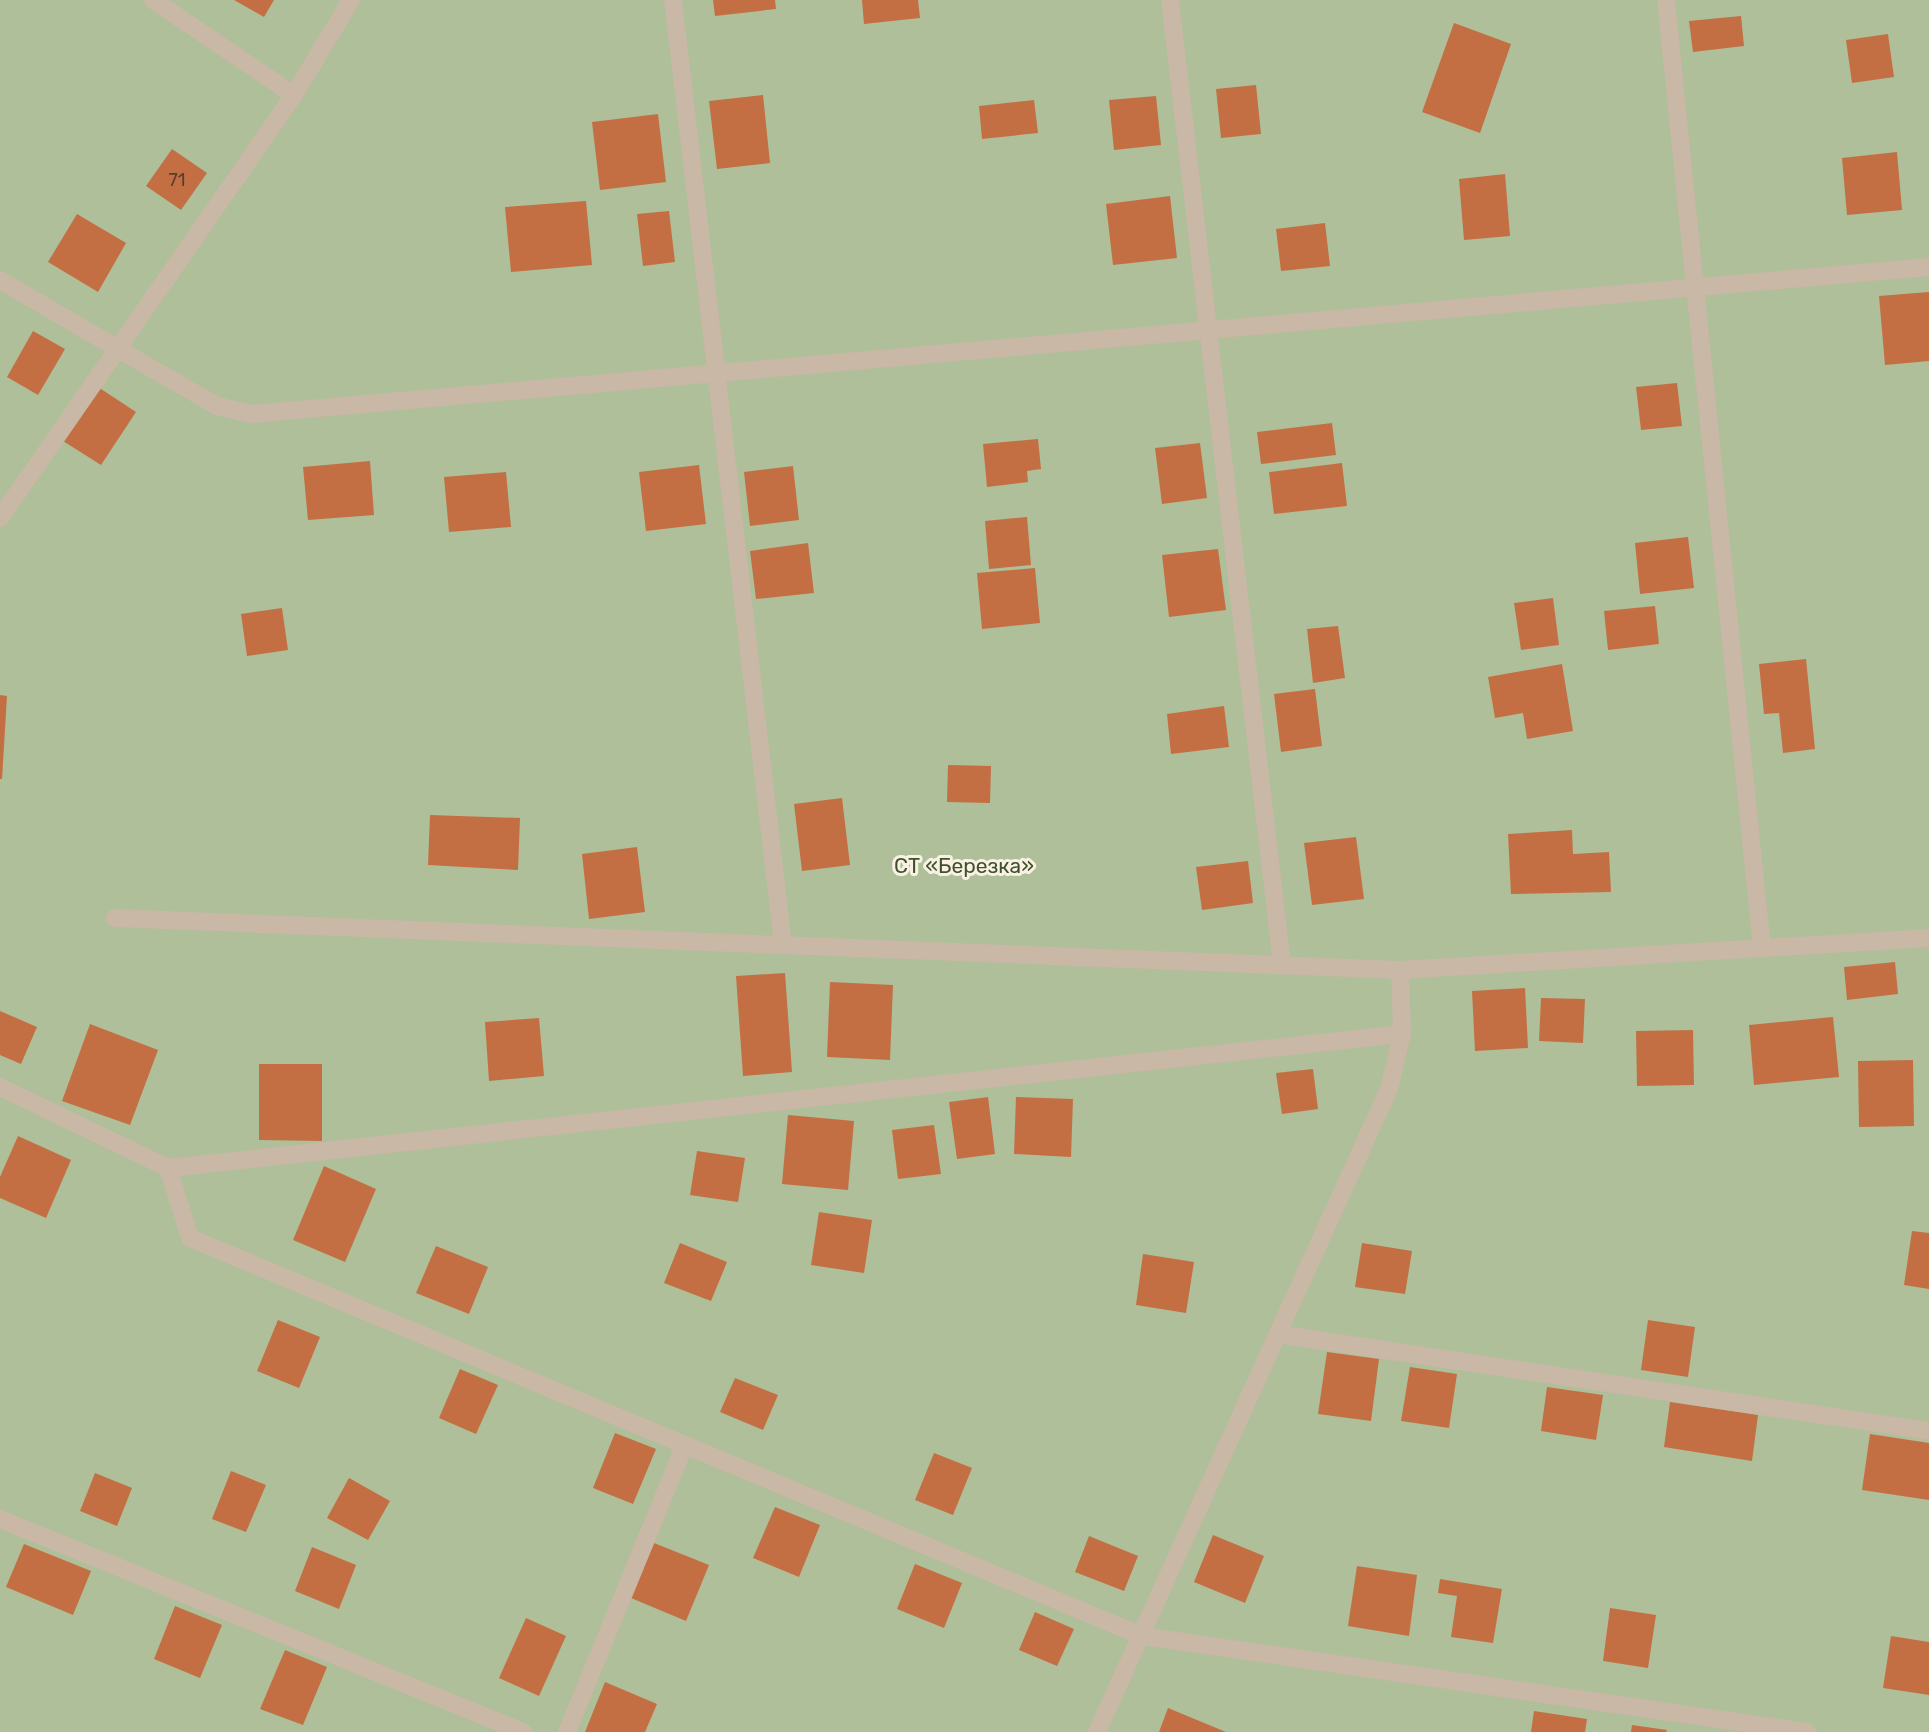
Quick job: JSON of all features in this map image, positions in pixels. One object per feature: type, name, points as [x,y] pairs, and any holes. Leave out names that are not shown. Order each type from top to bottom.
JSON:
[{"type":"street","points":[[153,0],[295,95]]},
{"type":"street","points":[[0,518],[295,95],[351,0]]},
{"type":"street","points":[[673,0],[714,376],[783,945]]},
{"type":"street","points":[[1170,0],[1205,331],[1282,965]]},
{"type":"street","points":[[1666,0],[1762,950]]},
{"type":"street","points":[[0,281],[217,407],[251,414],[714,376],[1929,267]]},
{"type":"street","points":[[115,918],[1400,971],[1929,938]]},
{"type":"street","points":[[1097,1732],[1389,1089],[1402,1034],[1400,971]]},
{"type":"street","points":[[0,1087],[168,1168],[1402,1034]]},
{"type":"street","points":[[168,1168],[190,1238],[683,1449],[1142,1636],[1807,1732]]},
{"type":"street","points":[[1277,1334],[1929,1431]]},
{"type":"street","points":[[567,1732],[683,1449]]},
{"type":"street","points":[[0,1519],[523,1732]]},
{"type":"green space","name":"СТ «Березка»","points":[[0,0],[1929,0],[1929,1732],[0,1732]]},
{"type":"building","points":[[234,0],[274,0],[264,17]]},
{"type":"building","points":[[713,0],[775,0],[776,9],[715,16]]},
{"type":"building","points":[[862,0],[918,0],[920,18],[864,24]]},
{"type":"building","points":[[1741,16],[1744,46],[1693,52],[1689,21]]},
{"type":"building","points":[[1454,23],[1511,44],[1480,133],[1422,112]]},
{"type":"building","points":[[1888,34],[1894,77],[1852,83],[1846,40]]},
{"type":"building","points":[[1256,85],[1261,134],[1221,138],[1216,89]]},
{"type":"building","points":[[763,95],[770,163],[717,169],[709,101]]},
{"type":"building","points":[[1156,96],[1161,145],[1114,150],[1109,100]]},
{"type":"building","points":[[1034,100],[1038,133],[982,139],[979,106]]},
{"type":"building","points":[[658,114],[666,182],[600,190],[592,122]]},
{"type":"building","points":[[172,149],[207,173],[181,210],[146,186]]},
{"type":"building","points":[[1897,152],[1902,210],[1847,215],[1842,158]]},
{"type":"building","points":[[1505,174],[1510,236],[1464,240],[1459,179]]},
{"type":"building","points":[[1170,196],[1177,258],[1113,265],[1106,204]]},
{"type":"building","points":[[586,201],[592,265],[511,272],[505,207]]},
{"type":"building","points":[[669,211],[675,262],[643,266],[637,214]]},
{"type":"building","points":[[77,214],[126,243],[98,292],[48,262]]},
{"type":"building","points":[[1325,223],[1330,266],[1281,271],[1276,229]]},
{"type":"building","points":[[1929,292],[1929,361],[1885,365],[1879,296]]},
{"type":"building","points":[[33,331],[65,349],[38,395],[7,377]]},
{"type":"building","points":[[1677,383],[1682,426],[1641,430],[1636,387]]},
{"type":"building","points":[[98,387],[136,412],[101,465],[63,441]]},
{"type":"building","points":[[1332,423],[1336,455],[1261,464],[1257,432]]},
{"type":"building","points":[[1038,439],[1041,469],[1027,471],[1028,482],[987,487],[983,444]]},
{"type":"building","points":[[1200,443],[1207,498],[1162,504],[1155,448]]},
{"type":"building","points":[[370,461],[374,515],[308,520],[303,467]]},
{"type":"building","points":[[1342,463],[1347,506],[1274,514],[1269,472]]},
{"type":"building","points":[[699,465],[706,524],[646,531],[639,472]]},
{"type":"building","points":[[793,466],[799,520],[750,526],[744,472]]},
{"type":"building","points":[[506,472],[511,527],[449,532],[444,477]]},
{"type":"building","points":[[1027,517],[1031,565],[989,569],[985,521]]},
{"type":"building","points":[[1688,537],[1694,588],[1640,594],[1635,543]]},
{"type":"building","points":[[808,543],[814,593],[756,599],[750,551]]},
{"type":"building","points":[[1218,549],[1226,610],[1169,617],[1162,555]]},
{"type":"building","points":[[1035,568],[1040,623],[982,629],[977,573]]},
{"type":"building","points":[[1553,598],[1559,645],[1521,650],[1514,603]]},
{"type":"building","points":[[1655,606],[1659,644],[1608,650],[1604,611]]},
{"type":"building","points":[[282,608],[288,650],[247,656],[241,614]]},
{"type":"building","points":[[1338,626],[1345,678],[1313,683],[1307,629]]},
{"type":"building","points":[[1806,659],[1815,749],[1783,753],[1779,713],[1764,714],[1759,664]]},
{"type":"building","points":[[1562,664],[1573,731],[1527,739],[1523,713],[1495,718],[1488,677]]},
{"type":"building","points":[[1315,689],[1322,746],[1281,752],[1274,694]]},
{"type":"building","points":[[0,695],[7,696],[2,779],[0,779]]},
{"type":"building","points":[[1224,706],[1229,747],[1171,754],[1167,714]]},
{"type":"building","points":[[948,765],[991,766],[990,803],[947,802]]},
{"type":"building","points":[[842,798],[850,865],[802,871],[794,804]]},
{"type":"building","points":[[430,815],[520,818],[518,870],[428,865]]},
{"type":"building","points":[[1572,830],[1573,854],[1609,852],[1611,892],[1511,894],[1508,834]]},
{"type":"building","points":[[1356,837],[1364,899],[1312,905],[1304,843]]},
{"type":"building","points":[[637,847],[645,912],[589,919],[582,854]]},
{"type":"building","points":[[1248,861],[1253,903],[1202,910],[1196,867]]},
{"type":"building","points":[[1895,962],[1898,994],[1847,1000],[1844,967]]},
{"type":"building","points":[[785,973],[792,1072],[743,1076],[736,976]]},
{"type":"building","points":[[830,982],[893,985],[890,1060],[827,1057]]},
{"type":"building","points":[[1525,988],[1528,1048],[1475,1051],[1472,991]]},
{"type":"building","points":[[1541,998],[1585,999],[1583,1043],[1539,1041]]},
{"type":"building","points":[[0,1011],[37,1027],[21,1064],[0,1055]]},
{"type":"building","points":[[1833,1017],[1839,1077],[1754,1085],[1749,1025]]},
{"type":"building","points":[[539,1018],[544,1076],[489,1081],[485,1022]]},
{"type":"building","points":[[90,1024],[158,1050],[130,1125],[62,1101]]},
{"type":"building","points":[[1693,1030],[1694,1085],[1637,1086],[1636,1031]]},
{"type":"building","points":[[1913,1060],[1914,1126],[1859,1127],[1858,1061]]},
{"type":"building","points":[[259,1064],[322,1064],[322,1141],[259,1140]]},
{"type":"building","points":[[1313,1069],[1318,1109],[1282,1114],[1276,1073]]},
{"type":"building","points":[[988,1097],[995,1154],[957,1159],[949,1102]]},
{"type":"building","points":[[1016,1097],[1073,1099],[1071,1157],[1014,1154]]},
{"type":"building","points":[[788,1115],[854,1121],[848,1190],[782,1184]]},
{"type":"building","points":[[934,1125],[941,1174],[898,1179],[892,1130]]},
{"type":"building","points":[[18,1136],[71,1160],[46,1218],[0,1198],[0,1177]]},
{"type":"building","points":[[697,1151],[745,1158],[738,1202],[690,1195]]},
{"type":"building","points":[[324,1166],[376,1189],[345,1262],[293,1240]]},
{"type":"building","points":[[819,1212],[872,1220],[864,1273],[811,1265]]},
{"type":"building","points":[[1912,1231],[1929,1233],[1929,1289],[1904,1285]]},
{"type":"building","points":[[680,1243],[727,1262],[711,1301],[664,1283]]},
{"type":"building","points":[[1362,1243],[1412,1251],[1405,1294],[1355,1287]]},
{"type":"building","points":[[436,1246],[488,1267],[469,1314],[416,1293]]},
{"type":"building","points":[[1143,1254],[1194,1262],[1186,1313],[1136,1305]]},
{"type":"building","points":[[278,1320],[320,1337],[299,1388],[257,1371]]},
{"type":"building","points":[[1648,1320],[1695,1327],[1688,1377],[1641,1370]]},
{"type":"building","points":[[1327,1352],[1379,1359],[1371,1421],[1318,1414]]},
{"type":"building","points":[[1410,1367],[1457,1374],[1449,1428],[1401,1421]]},
{"type":"building","points":[[460,1369],[498,1385],[476,1434],[439,1418]]},
{"type":"building","points":[[735,1378],[778,1395],[763,1430],[720,1412]]},
{"type":"building","points":[[1547,1387],[1603,1395],[1596,1440],[1541,1431]]},
{"type":"building","points":[[1670,1402],[1758,1415],[1752,1461],[1664,1447]]},
{"type":"building","points":[[615,1433],[656,1449],[633,1504],[593,1488]]},
{"type":"building","points":[[1870,1434],[1929,1443],[1929,1500],[1862,1490]]},
{"type":"building","points":[[934,1453],[972,1468],[953,1515],[915,1500]]},
{"type":"building","points":[[231,1471],[266,1485],[246,1532],[212,1519]]},
{"type":"building","points":[[95,1473],[132,1488],[117,1526],[80,1511]]},
{"type":"building","points":[[349,1478],[390,1501],[368,1540],[327,1518]]},
{"type":"building","points":[[775,1507],[820,1525],[799,1577],[753,1558]]},
{"type":"building","points":[[1213,1535],[1264,1556],[1245,1603],[1194,1582]]},
{"type":"building","points":[[1089,1536],[1138,1556],[1124,1591],[1075,1572]]},
{"type":"building","points":[[654,1543],[709,1565],[686,1621],[631,1598]]},
{"type":"building","points":[[24,1544],[91,1571],[73,1615],[6,1587]]},
{"type":"building","points":[[312,1547],[356,1565],[339,1609],[295,1591]]},
{"type":"building","points":[[915,1564],[962,1583],[944,1628],[897,1609]]},
{"type":"building","points":[[1357,1566],[1417,1575],[1409,1636],[1348,1626]]},
{"type":"building","points":[[1440,1579],[1502,1589],[1493,1643],[1451,1637],[1457,1596],[1438,1593]]},
{"type":"building","points":[[175,1606],[222,1625],[200,1678],[154,1659]]},
{"type":"building","points":[[1610,1608],[1656,1615],[1648,1668],[1603,1661]]},
{"type":"building","points":[[1035,1612],[1074,1629],[1057,1666],[1019,1650]]},
{"type":"building","points":[[526,1618],[566,1636],[539,1696],[499,1678]]},
{"type":"building","points":[[1891,1636],[1929,1642],[1929,1695],[1883,1688]]},
{"type":"building","points":[[285,1650],[327,1667],[303,1725],[260,1709]]},
{"type":"building","points":[[605,1682],[657,1704],[645,1732],[585,1732]]},
{"type":"building","points":[[1168,1708],[1226,1732],[1159,1732]]},
{"type":"building","points":[[1534,1711],[1587,1719],[1585,1732],[1531,1732]]},
{"type":"building","points":[[1632,1725],[1667,1730],[1631,1732]]}]
